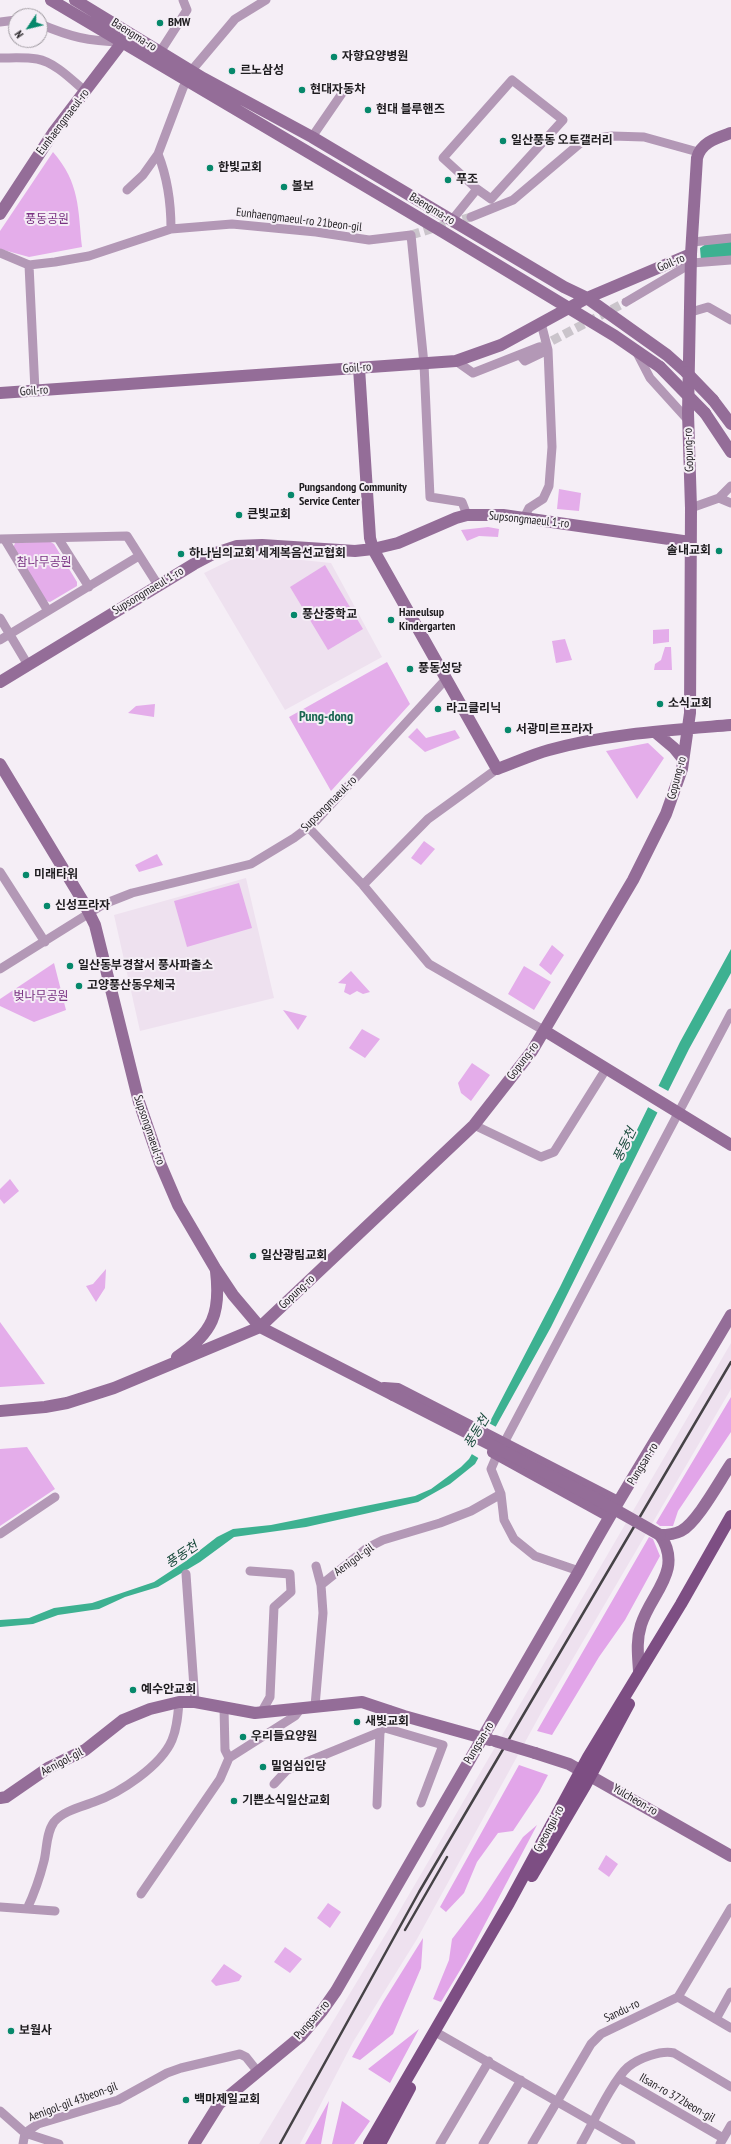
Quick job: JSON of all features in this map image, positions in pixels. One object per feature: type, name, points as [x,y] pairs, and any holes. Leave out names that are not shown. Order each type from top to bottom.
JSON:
[{"type":"main road","name":"Baengma-ro","points":[[51,0],[122,42],[312,137],[564,287],[587,298],[667,355],[713,400],[731,424]]},
{"type":"main road","name":"Baengma-ro","points":[[75,0],[130,32],[160,52],[190,76],[636,350],[660,368],[705,413],[731,452]]},
{"type":"main road","name":"Eunhaengmaeul-ro","points":[[0,214],[53,134],[130,32]]},
{"type":"main road","points":[[698,152],[707,142],[731,132]]},
{"type":"main road","name":"Goil-ro","points":[[0,393],[456,361],[501,346],[587,298],[692,253],[698,152]]},
{"type":"main road","name":"Gopung-ro","points":[[260,1327],[474,1125],[532,1051],[545,1031],[636,873],[666,814],[682,769],[690,713],[691,508],[688,420],[692,253]]},
{"type":"main road","points":[[359,368],[370,538],[373,549],[497,769],[549,750],[655,732],[731,725]]},
{"type":"main road","name":"Supsongmaeul 1-ro","points":[[0,682],[158,585],[213,554],[237,546],[262,545],[355,552],[398,543],[456,518],[467,516],[503,515],[690,542]]},
{"type":"main road","points":[[655,732],[674,748],[683,759]]},
{"type":"main road","name":"Supsongmaeul-ro","points":[[0,764],[89,912],[95,925],[139,1102],[160,1163],[178,1204],[215,1268],[233,1295],[260,1327],[591,1496],[660,1535]]},
{"type":"main road","points":[[545,1031],[731,1145]]},
{"type":"main road","points":[[152,1373],[194,1346],[212,1323],[219,1297],[215,1268]]},
{"type":"main road","name":"Pungsan-ro","points":[[194,2144],[219,2104],[300,2036],[328,2002],[483,1738],[609,1516],[731,1315]]},
{"type":"main road","points":[[0,1411],[45,1407],[67,1403],[114,1388],[260,1327]]},
{"type":"main road","points":[[379,1388],[398,1389],[618,1502]]},
{"type":"main road","points":[[379,1388],[389,1398],[470,1440],[609,1516]]},
{"type":"main road","points":[[639,1671],[637,1640],[641,1624],[669,1567],[670,1554],[660,1535],[670,1535],[682,1531],[692,1523],[731,1464]]},
{"type":"main road","name":"Gyeongui-ro","points":[[375,2142],[439,2034],[585,1774],[639,1671],[681,1604],[731,1516]]},
{"type":"main road","name":"Gyeongui-ro","points":[[375,2142],[509,1903],[731,1531]]},
{"type":"main road","name":"Aenigol-gil","points":[[0,1798],[6,1797],[48,1768],[85,1750],[123,1720],[150,1709],[179,1702],[195,1702],[224,1708],[261,1712],[357,1701],[367,1702],[404,1716],[483,1738]]},
{"type":"main road","name":"Yulcheon-ro","points":[[483,1738],[569,1764],[731,1856]]},
{"type":"street","points":[[160,52],[187,10],[183,0]]},
{"type":"street","points":[[127,190],[143,175],[158,154],[190,76],[235,19],[266,0]]},
{"type":"street","name":"Baengma-ro","points":[[48,27],[69,36],[96,42],[122,42]]},
{"type":"street","points":[[0,58],[38,59],[56,68],[86,92]]},
{"type":"street","points":[[512,80],[563,120],[491,199],[477,189],[443,158],[512,80]]},
{"type":"street","points":[[312,137],[345,89]]},
{"type":"street","points":[[471,217],[513,200],[584,140],[612,136],[644,137],[698,152]]},
{"type":"street","points":[[158,154],[166,174],[171,198],[172,229]]},
{"type":"street","points":[[452,220],[477,189]]},
{"type":"street","name":"Eunhaengmaeul-ro 21beon-gil","points":[[0,253],[29,264],[88,256],[172,229],[232,224],[285,228],[369,240],[411,235],[424,364]]},
{"type":"street","points":[[626,302],[692,253],[731,238]]},
{"type":"street","points":[[692,253],[731,260]]},
{"type":"street","points":[[29,264],[35,391]]},
{"type":"street","points":[[691,312],[708,307],[731,320]]},
{"type":"street","points":[[524,518],[529,508],[543,499],[549,486],[552,447],[541,323]]},
{"type":"street","points":[[456,361],[473,373],[520,355],[543,349]]},
{"type":"street","points":[[636,350],[650,378],[688,420]]},
{"type":"street","points":[[424,364],[430,497],[462,502],[467,516]]},
{"type":"street","points":[[691,508],[719,498],[731,486]]},
{"type":"street","points":[[719,498],[731,503]]},
{"type":"street","points":[[3,539],[127,536],[158,585]]},
{"type":"street","points":[[58,538],[89,587]]},
{"type":"street","points":[[3,539],[48,611]]},
{"type":"street","points":[[0,640],[140,556]]},
{"type":"street","points":[[0,618],[28,665]]},
{"type":"street","name":"Supsongmaeul-ro","points":[[0,969],[104,904],[132,893],[251,864],[309,828],[447,678]]},
{"type":"street","points":[[363,885],[437,811],[497,769]]},
{"type":"street","points":[[309,828],[363,885],[429,964],[545,1031]]},
{"type":"street","points":[[0,872],[45,942]]},
{"type":"street","points":[[501,1442],[675,1110],[731,1013]]},
{"type":"street","points":[[474,1125],[540,1157],[554,1152],[606,1069]]},
{"type":"street","points":[[494,1453],[491,1469],[501,1494],[504,1520],[514,1539],[534,1556],[579,1571]]},
{"type":"street","name":"Aenigol-gil","points":[[320,1585],[367,1548],[383,1540],[440,1523],[471,1511],[501,1494]]},
{"type":"street","points":[[0,1534],[55,1497]]},
{"type":"street","points":[[315,1706],[323,1613],[316,1566]]},
{"type":"street","points":[[250,1571],[290,1574],[291,1592],[274,1607],[270,1697],[261,1712]]},
{"type":"street","points":[[186,1574],[195,1702]]},
{"type":"street","points":[[27,1909],[35,1891],[44,1860],[50,1831],[54,1822],[70,1811],[109,1796],[160,1759],[172,1741],[176,1726],[179,1702]]},
{"type":"street","points":[[224,1708],[225,1750],[229,1758]]},
{"type":"street","points":[[141,1894],[220,1779],[229,1758],[295,1716],[301,1708]]},
{"type":"street","points":[[377,1805],[382,1730],[390,1710]]},
{"type":"street","points":[[274,1784],[287,1770],[382,1730],[443,1745],[421,1803]]},
{"type":"street","points":[[0,1907],[54,1911]]},
{"type":"street","points":[[731,1909],[678,1997],[731,2028]]},
{"type":"street","points":[[716,2019],[731,1992]]},
{"type":"street","name":"Sandu-ro","points":[[532,2144],[591,2044],[601,2034],[678,1997]]},
{"type":"street","points":[[439,2034],[631,2144]]},
{"type":"street","name":"Ilsan-ro 372beon-gil","points":[[581,2144],[619,2078],[629,2067],[664,2051],[674,2053],[731,2087]]},
{"type":"street","name":"Aenigol-gil 43beon-gil","points":[[23,2144],[25,2133],[38,2124],[118,2100],[167,2073],[182,2068],[240,2054],[246,2057],[258,2072]]},
{"type":"street","points":[[440,2144],[488,2061]]},
{"type":"street","name":"Ilsan-ro 372beon-gil","points":[[619,2078],[721,2141],[731,2125]]},
{"type":"street","points":[[483,2144],[521,2080]]},
{"type":"street","name":"Aenigol-gil 43beon-gil","points":[[0,2111],[25,2133],[60,2144]]},
{"type":"shaded area","points":[[731,240],[731,257],[701,261],[700,248],[706,244]]},
{"type":"shaded area","name":"풍산중학교","points":[[243,554],[331,563],[382,657],[285,710],[204,573]]},
{"type":"shaded area","points":[[246,878],[274,998],[140,1031],[114,915]]},
{"type":"shaded area","points":[[731,949],[731,973],[689,1049],[551,1327],[475,1464],[450,1484],[418,1502],[306,1527],[234,1537],[200,1562],[158,1587],[125,1597],[99,1609],[58,1615],[33,1624],[0,1627],[0,1620],[29,1618],[54,1608],[92,1603],[154,1582],[186,1561],[217,1537],[233,1529],[271,1525],[415,1496],[431,1489],[461,1467],[469,1459],[483,1435],[560,1287],[680,1042]]},
{"type":"shaded area","points":[[731,1343],[731,1389],[541,1713],[417,1939],[353,2042],[300,2144],[259,2144],[393,1922]]},
{"type":"shaded area","points":[[731,1397],[731,1432],[678,1511],[673,1526],[660,1526],[656,1523]]},
{"type":"shaded area","points":[[649,1537],[653,1539],[660,1556],[625,1620],[599,1657],[552,1735],[537,1731]]},
{"type":"shaded area","points":[[519,1765],[548,1775],[539,1792],[513,1831],[498,1833],[477,1862],[464,1893],[446,1912],[440,1907]]},
{"type":"shaded area","points":[[537,1825],[465,1962],[441,2002],[433,1999],[449,1960],[452,1939],[482,1900],[523,1837]]},
{"type":"shaded area","points":[[423,1938],[421,1968],[393,2034],[360,2060],[352,2057],[383,2002]]},
{"type":"shaded area","points":[[419,2029],[390,2083],[368,2069]]},
{"type":"shaded area","points":[[329,2101],[321,2144],[305,2144]]},
{"type":"shaded area","points":[[342,2101],[370,2121],[354,2144],[332,2144]]},
{"type":"green space","name":"풍동공원","points":[[53,152],[62,163],[73,186],[78,208],[82,247],[29,257],[0,249],[0,231]]},
{"type":"green space","points":[[559,489],[581,493],[579,511],[557,509]]},
{"type":"green space","points":[[488,527],[499,529],[498,537],[479,536],[467,541],[461,530]]},
{"type":"green space","name":"참나무공원","points":[[49,541],[54,544],[77,582],[77,586],[50,602],[46,601],[13,548],[15,543]]},
{"type":"green space","points":[[325,565],[363,629],[328,650],[290,587]]},
{"type":"green space","points":[[669,629],[669,642],[653,644],[653,630]]},
{"type":"green space","points":[[565,639],[572,660],[556,663],[552,641]]},
{"type":"green space","points":[[665,647],[671,647],[672,670],[654,670],[655,664],[661,660]]},
{"type":"green space","points":[[387,662],[410,704],[331,791],[289,717]]},
{"type":"green space","points":[[155,704],[154,717],[128,713],[136,706]]},
{"type":"green space","points":[[417,728],[426,738],[455,730],[460,738],[425,752],[408,737]]},
{"type":"green space","points":[[648,743],[664,758],[637,799],[606,751]]},
{"type":"green space","points":[[424,841],[435,849],[421,865],[411,858]]},
{"type":"green space","points":[[157,854],[163,865],[139,872],[135,865]]},
{"type":"green space","points":[[239,883],[252,928],[187,947],[174,901]]},
{"type":"green space","points":[[552,945],[564,955],[551,975],[539,965]]},
{"type":"green space","name":"벚나무공원","points":[[54,963],[66,1010],[34,1022],[0,1006],[0,999]]},
{"type":"green space","points":[[524,966],[551,982],[534,1010],[508,994]]},
{"type":"green space","points":[[351,971],[370,992],[363,994],[357,991],[350,995],[344,992],[346,984],[338,983]]},
{"type":"green space","points":[[283,1010],[307,1016],[298,1030]]},
{"type":"green space","points":[[362,1029],[380,1039],[365,1058],[349,1048]]},
{"type":"green space","points":[[472,1063],[490,1075],[471,1101],[461,1093],[458,1083]]},
{"type":"green space","points":[[10,1179],[19,1191],[4,1204],[0,1199],[0,1189]]},
{"type":"green space","points":[[106,1269],[105,1288],[96,1302],[86,1286],[93,1284]]},
{"type":"green space","points":[[0,1322],[45,1384],[0,1387]]},
{"type":"green space","points":[[27,1447],[55,1489],[0,1526],[0,1449]]},
{"type":"green space","points":[[606,1855],[618,1864],[609,1877],[598,1869]]},
{"type":"green space","points":[[328,1903],[341,1912],[330,1928],[317,1918]]},
{"type":"green space","points":[[285,1947],[302,1959],[290,1973],[274,1962]]},
{"type":"green space","points":[[224,1964],[242,1976],[239,1981],[216,1986],[211,1981]]},
{"type":"pier","points":[[657,1085],[670,1092],[660,1114],[646,1106]]},
{"type":"pier","points":[[487,1422],[498,1428],[480,1459],[470,1453]]},
{"type":"tunnel","points":[[411,235],[471,217]]},
{"type":"tunnel","points":[[540,347],[626,302]]},
{"type":"railway","points":[[280,2144],[419,1892],[731,1362]]},
{"type":"railway","points":[[405,1930],[447,1857]]},
{"type":"place","name":"BMW","points":[[160,23]]},
{"type":"place","name":"자향요양병원","points":[[334,57]]},
{"type":"place","name":"르노삼성","points":[[232,71]]},
{"type":"place","name":"현대자동차","points":[[302,90]]},
{"type":"place","name":"현대 블루핸즈","points":[[368,110]]},
{"type":"place","name":"일산풍동 오토갤러리","points":[[503,141]]},
{"type":"place","name":"한빛교회","points":[[210,168]]},
{"type":"place","name":"푸조","points":[[448,180]]},
{"type":"place","name":"볼보","points":[[284,187]]},
{"type":"place","name":"Pungsandong Community Service Center","points":[[291,495]]},
{"type":"place","name":"큰빛교회","points":[[239,515]]},
{"type":"place","name":"솔내교회","points":[[719,551]]},
{"type":"place","name":"하나님의교회 세계복음선교협회","points":[[181,554]]},
{"type":"place","name":"풍산중학교","points":[[294,615]]},
{"type":"place","name":"Haneulsup Kindergarten","points":[[391,620]]},
{"type":"place","name":"풍동성당","points":[[410,669]]},
{"type":"place","name":"소식교회","points":[[660,704]]},
{"type":"place","name":"라고클리닉","points":[[438,709]]},
{"type":"place","name":"서광미르프라자","points":[[508,730]]},
{"type":"place","name":"미래타워","points":[[26,875]]},
{"type":"place","name":"신성프라자","points":[[47,906]]},
{"type":"place","name":"일산동부경찰서 풍사파출소","points":[[70,966]]},
{"type":"place","name":"고양풍산동우체국","points":[[79,986]]},
{"type":"place","name":"일산광림교회","points":[[253,1256]]},
{"type":"place","name":"예수안교회","points":[[133,1690]]},
{"type":"place","name":"새빛교회","points":[[357,1722]]},
{"type":"place","name":"우리들요양원","points":[[243,1737]]},
{"type":"place","name":"밀엄심인당","points":[[263,1767]]},
{"type":"place","name":"기쁜소식일산교회","points":[[234,1801]]},
{"type":"place","name":"보월사","points":[[11,2031]]},
{"type":"place","name":"백마제일교회","points":[[186,2100]]},
{"type":"district","name":"Pung-dong","points":[[326,717]]},
{"type":"water label","name":"풍동천","points":[[625,1145]]},
{"type":"water label","name":"풍동천","points":[[477,1432]]},
{"type":"water label","name":"풍동천","points":[[182,1555]]}]
